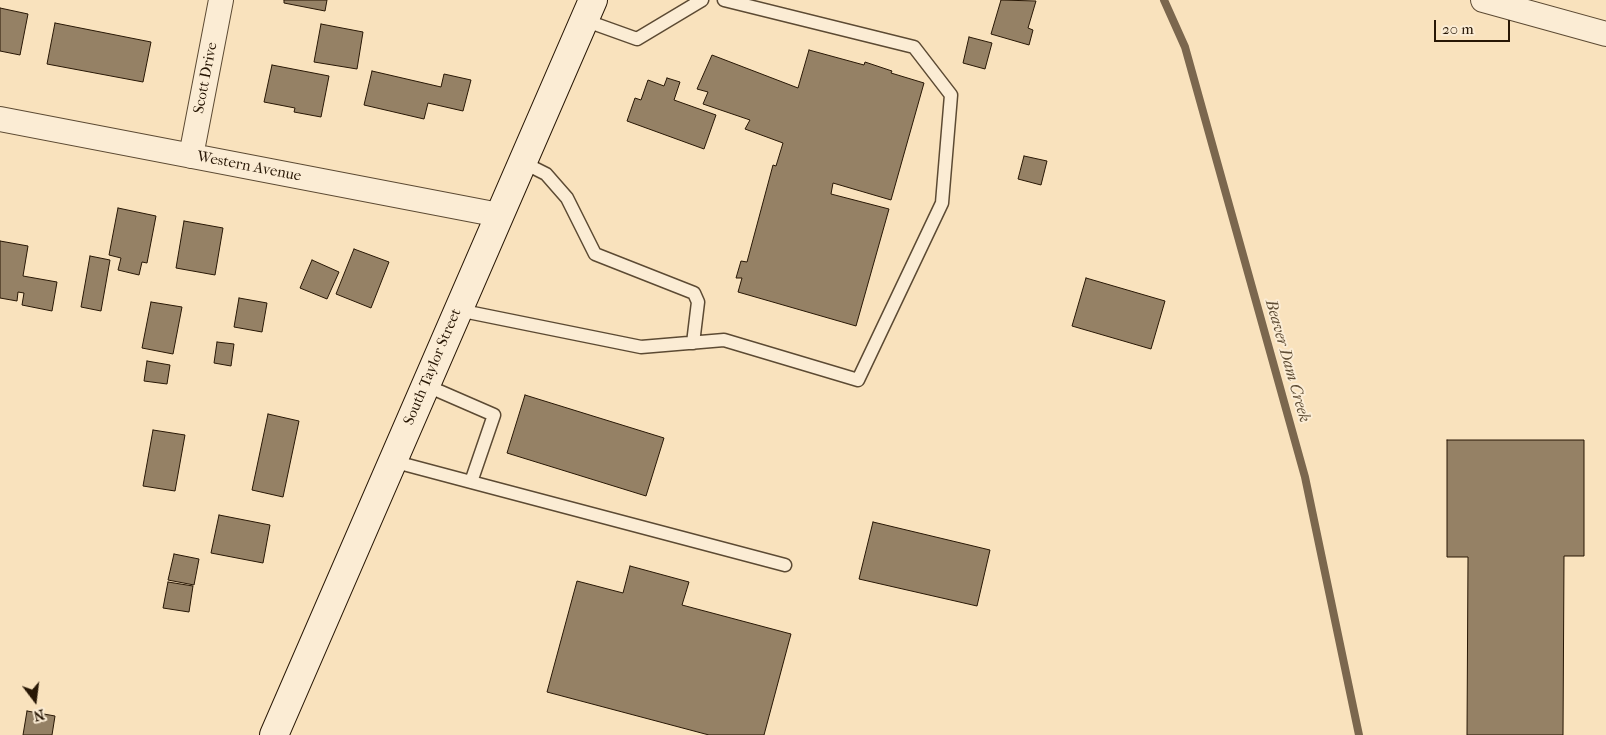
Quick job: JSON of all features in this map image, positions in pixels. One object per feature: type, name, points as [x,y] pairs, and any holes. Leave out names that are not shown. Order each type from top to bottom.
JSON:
[{"type":"street","name":"Scott Drive","points":[[191,156],[220,0]]},
{"type":"street","points":[[1483,0],[1606,34]]},
{"type":"street","name":"South Taylor Street","points":[[274,735],[588,10]]},
{"type":"street","name":"Western Avenue","points":[[0,119],[499,215]]},
{"type":"lane","points":[[588,10],[637,39],[702,0]]},
{"type":"lane","points":[[458,310],[641,347],[724,340],[858,380],[942,203],[951,95],[914,46],[724,0]]},
{"type":"lane","points":[[522,162],[546,174],[567,198],[595,254],[694,292],[698,302],[693,343]]},
{"type":"lane","points":[[425,385],[494,415],[471,482]]},
{"type":"lane","points":[[392,461],[785,565]]},
{"type":"building","points":[[284,0],[327,0],[325,11],[284,3]]},
{"type":"building","points":[[1001,0],[1036,1],[1028,28],[1033,30],[1029,45],[991,34]]},
{"type":"building","points":[[0,8],[28,14],[20,55],[0,51]]},
{"type":"building","points":[[55,23],[151,42],[143,82],[47,64]]},
{"type":"building","points":[[321,24],[363,32],[357,69],[314,62]]},
{"type":"building","points":[[969,37],[992,43],[985,69],[963,63]]},
{"type":"building","points":[[809,50],[864,65],[865,62],[892,71],[891,73],[924,83],[891,200],[833,183],[831,194],[889,209],[856,326],[738,292],[742,278],[736,278],[741,261],[747,262],[773,165],[776,166],[783,143],[745,129],[750,120],[703,104],[708,92],[697,89],[712,55],[798,88]]},
{"type":"building","points":[[272,65],[329,76],[321,117],[294,112],[295,108],[264,102]]},
{"type":"building","points":[[372,71],[441,87],[444,74],[471,80],[463,111],[428,103],[424,119],[364,105]]},
{"type":"building","points":[[667,78],[680,82],[674,100],[716,115],[704,149],[627,121],[635,98],[641,100],[648,80],[664,86]]},
{"type":"building","points":[[1024,156],[1047,161],[1041,185],[1018,179]]},
{"type":"building","points":[[118,208],[156,216],[147,263],[142,262],[139,275],[118,270],[121,258],[109,255]]},
{"type":"building","points":[[184,221],[223,228],[215,275],[176,268]]},
{"type":"building","points":[[0,241],[28,246],[23,276],[57,282],[52,311],[22,305],[24,293],[18,292],[17,301],[0,298]]},
{"type":"building","points":[[354,249],[389,262],[371,308],[336,294]]},
{"type":"building","points":[[90,256],[110,260],[101,311],[81,307]]},
{"type":"building","points":[[312,260],[339,272],[327,299],[300,288]]},
{"type":"building","points":[[1086,278],[1165,301],[1151,349],[1072,326]]},
{"type":"building","points":[[239,298],[267,303],[262,332],[234,327]]},
{"type":"building","points":[[151,302],[182,307],[173,354],[142,348]]},
{"type":"building","points":[[217,342],[234,344],[231,366],[214,363]]},
{"type":"building","points":[[147,361],[170,365],[167,384],[144,381]]},
{"type":"building","points":[[525,395],[664,438],[646,496],[507,453]]},
{"type":"building","points":[[268,414],[299,421],[283,497],[252,490]]},
{"type":"building","points":[[153,430],[185,435],[175,491],[143,486]]},
{"type":"building","points":[[1447,440],[1584,440],[1584,556],[1564,556],[1563,735],[1467,735],[1468,557],[1447,557]]},
{"type":"building","points":[[219,515],[270,525],[263,563],[211,553]]},
{"type":"building","points":[[873,522],[990,550],[977,606],[859,579]]},
{"type":"building","points":[[174,554],[199,559],[194,585],[168,580]]},
{"type":"building","points":[[630,566],[689,582],[682,605],[791,634],[764,735],[709,735],[547,692],[577,581],[623,593]]},
{"type":"building","points":[[168,582],[193,586],[189,612],[163,608]]},
{"type":"building","points":[[27,711],[55,716],[52,735],[23,735]]},
{"type":"waterway","name":"Beaver Dam Creek","points":[[1164,0],[1185,47],[1305,477],[1359,735]]}]
